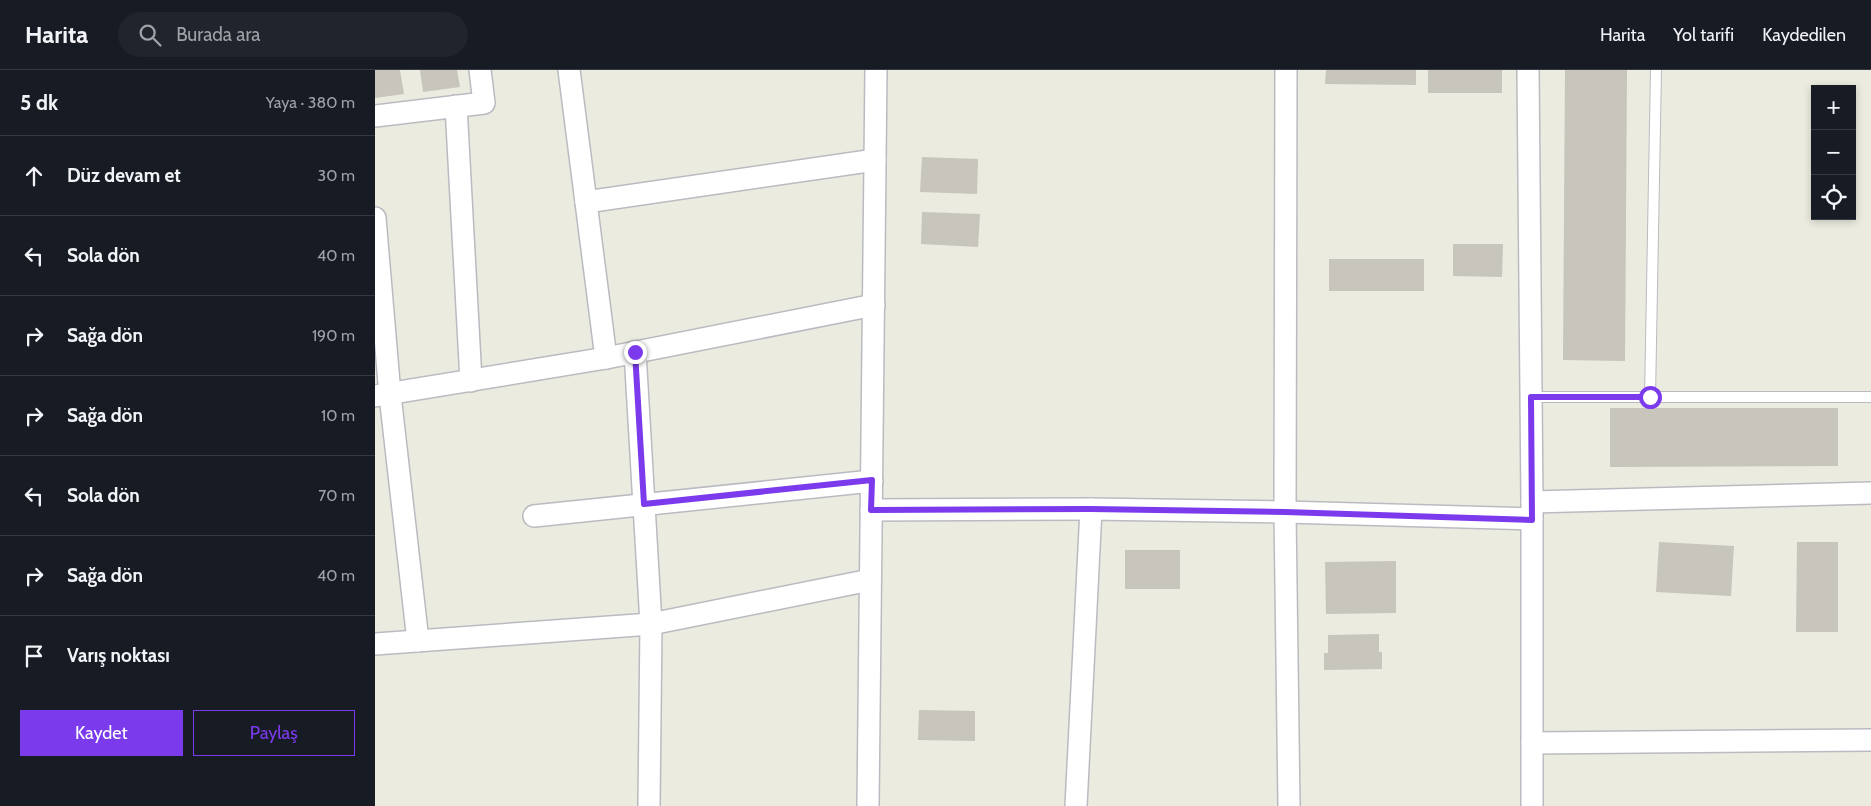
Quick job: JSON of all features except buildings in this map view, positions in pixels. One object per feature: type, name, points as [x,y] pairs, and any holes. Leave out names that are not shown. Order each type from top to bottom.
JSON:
[{"type":"street","points":[[375,116],[483,103],[480,70]]},
{"type":"street","points":[[569,70],[606,358]]},
{"type":"street","points":[[868,806],[876,70]]},
{"type":"street","points":[[1286,70],[1285,512],[1289,806]]},
{"type":"street","points":[[1528,70],[1532,511],[1532,806]]},
{"type":"street","points":[[456,106],[471,381]]},
{"type":"street","points":[[586,202],[875,160]]},
{"type":"street","points":[[375,218],[382,395],[418,641]]},
{"type":"street","points":[[382,395],[606,358],[873,305]]},
{"type":"street","points":[[635,352],[651,624],[649,806]]},
{"type":"street","points":[[534,516],[872,480]]},
{"type":"street","points":[[871,510],[1532,511],[1871,493]]},
{"type":"street","points":[[1076,806],[1091,509]]},
{"type":"street","points":[[375,644],[651,624],[870,580]]},
{"type":"street","points":[[1532,743],[1871,740]]},
{"type":"lane","points":[[1650,397],[1656,70]]},
{"type":"lane","points":[[1531,397],[1871,397]]},
{"type":"route","points":[[635,352],[644,504],[872,480],[871,510],[1091,509],[1285,512],[1532,520],[1531,397],[1650,397]]}]
